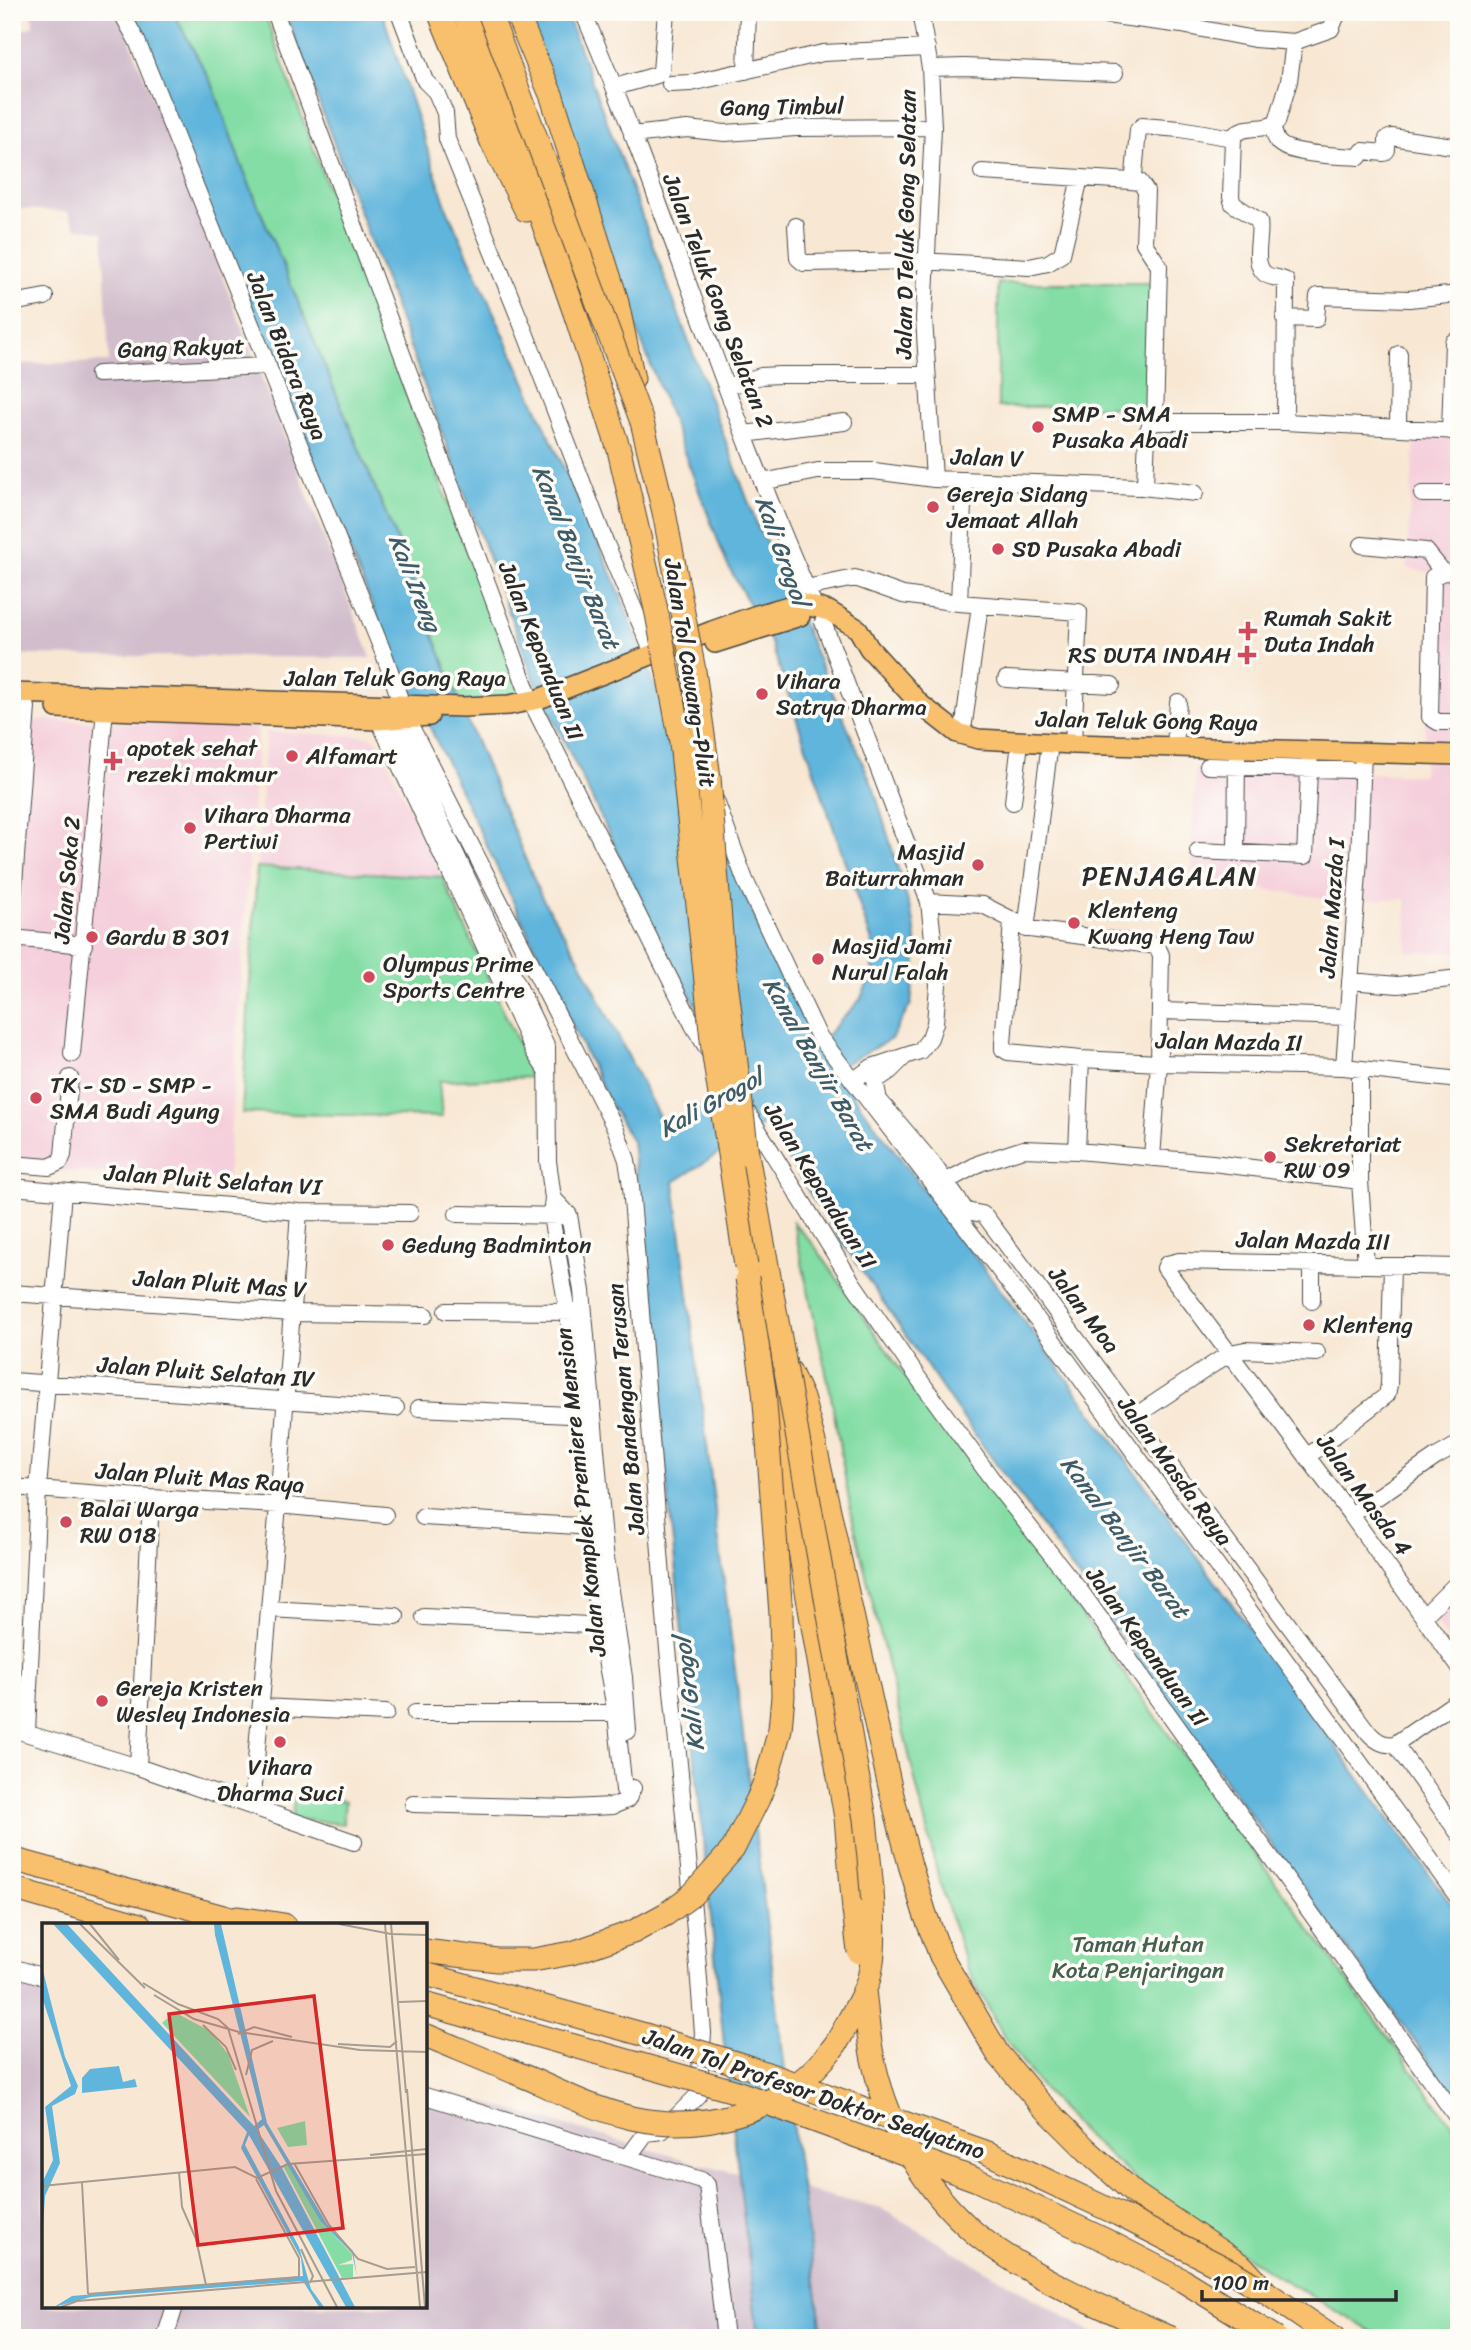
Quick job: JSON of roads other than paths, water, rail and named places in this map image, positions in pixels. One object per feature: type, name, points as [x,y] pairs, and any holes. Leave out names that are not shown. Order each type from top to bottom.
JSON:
[{"type":"highway","points":[[439,12],[492,142],[563,281]]},
{"type":"highway","name":"Jalan Tol Cawang–Pluit","points":[[464,12],[510,129],[584,336],[619,450],[650,580],[681,742],[713,1048],[746,1267]]},
{"type":"highway","name":"Jalan Tol Cawang–Pluit","points":[[489,12],[642,422],[664,512],[702,725],[709,778],[722,947],[747,1154],[784,1360]]},
{"type":"highway","points":[[516,12],[552,97],[616,298],[642,422]]},
{"type":"highway","points":[[427,1951],[497,1960],[533,1961],[572,1954],[633,1932],[666,1914],[692,1895],[733,1849],[758,1799],[768,1774],[780,1728],[783,1696],[780,1601],[765,1403],[746,1267]]},
{"type":"highway","points":[[746,1267],[761,1323],[844,1804],[873,2064],[886,2102],[911,2159],[948,2208],[976,2234],[1041,2276],[1171,2338]]},
{"type":"highway","points":[[427,2036],[597,2109],[635,2118],[671,2122],[735,2117],[786,2093],[811,2073],[833,2048],[852,2015],[868,1980],[872,1959],[870,1871],[865,1819],[784,1360]]},
{"type":"highway","points":[[784,1360],[802,1398],[813,1438],[909,1865],[941,1956],[998,2054],[1040,2102],[1135,2194],[1242,2266],[1267,2293]]},
{"type":"highway","points":[[12,1859],[246,1923]]},
{"type":"highway","points":[[12,1888],[133,1923]]},
{"type":"highway","points":[[215,1914],[271,1923]]},
{"type":"highway","name":"Jalan Tol Profesor Doktor Sedyatmo","points":[[427,1975],[757,2070],[988,2153],[1118,2214],[1234,2273],[1333,2338]]},
{"type":"highway","points":[[427,2005],[734,2091],[977,2180],[1105,2240],[1182,2280],[1276,2338]]},
{"type":"main road","name":"Jalan Teluk Gong Raya","points":[[17,704],[466,711],[513,716],[665,654],[757,622],[812,609],[869,648],[904,688],[957,733],[978,739],[1175,747],[1237,758],[1310,750],[1459,755]]},
{"type":"street","name":"Jalan Bidara Raya","points":[[121,12],[142,54],[385,657],[397,712]]},
{"type":"street","name":"Jalan Kepanduan II","points":[[275,12],[538,705],[693,1025],[852,1282],[919,1379],[997,1486],[1081,1592],[1459,2120]]},
{"type":"street","name":"Jalan Masda Raya","points":[[399,12],[425,81],[436,92],[445,113],[447,139],[606,544],[665,654],[700,740],[699,753],[745,880],[818,1035],[1037,1320],[1459,1899]]},
{"type":"street","name":"Jalan Teluk Gong Selatan 2","points":[[583,12],[615,87],[762,482],[929,902],[938,985],[935,1023],[930,1038],[920,1051],[905,1056]]},
{"type":"street","points":[[615,87],[657,75],[661,71],[666,12]]},
{"type":"street","points":[[746,71],[748,12]]},
{"type":"street","name":"Jalan D Teluk Gong Selatan","points":[[920,12],[928,48],[933,127],[924,317],[934,479]]},
{"type":"street","points":[[1083,12],[1182,25],[1254,39],[1294,42],[1331,29],[1338,12]]},
{"type":"street","points":[[1285,422],[1286,281],[1268,276],[1262,270],[1258,261],[1259,221],[1233,204],[1231,197],[1233,138],[1237,131],[1242,129],[1272,126],[1281,116],[1294,42]]},
{"type":"street","points":[[670,84],[691,83],[823,53],[928,48]]},
{"type":"street","points":[[930,68],[965,67],[1115,74]]},
{"type":"street","points":[[1131,181],[1134,175],[1138,130],[1142,126],[1233,138]]},
{"type":"street","points":[[1272,126],[1276,140],[1281,145],[1317,155],[1359,157],[1363,151],[1384,153],[1387,150],[1387,139],[1392,137],[1459,147]]},
{"type":"street","name":"Gang Timbul","points":[[632,135],[687,129],[725,133],[796,128],[933,127]]},
{"type":"street","points":[[1432,136],[1459,139]]},
{"type":"street","points":[[982,173],[1140,182],[1146,191],[1144,243],[1159,266],[1155,422]]},
{"type":"street","points":[[796,226],[797,258],[804,263],[928,262],[1029,267],[1048,263],[1062,254],[1080,178]]},
{"type":"street","points":[[1284,318],[1315,319],[1318,296],[1409,299],[1459,294]]},
{"type":"street","points":[[12,303],[45,297]]},
{"type":"street","points":[[1142,487],[1145,485],[1147,433],[1155,422],[1285,422],[1455,431],[1453,342]]},
{"type":"street","points":[[1398,427],[1399,354]]},
{"type":"street","name":"Gang Rakyat","points":[[98,374],[266,366]]},
{"type":"street","points":[[726,387],[752,378],[780,375],[927,375]]},
{"type":"street","points":[[744,434],[844,422]]},
{"type":"street","name":"Jalan V","points":[[762,482],[818,471],[874,471],[934,479],[1142,487],[1195,494]]},
{"type":"street","points":[[958,603],[964,480]]},
{"type":"street","points":[[1422,494],[1459,494]]},
{"type":"street","points":[[1363,545],[1426,551],[1451,573]]},
{"type":"street","points":[[1451,573],[1433,577],[1430,718],[1438,722],[1459,722]]},
{"type":"street","points":[[812,609],[855,578],[903,595],[958,603],[1079,612],[1073,744]]},
{"type":"street","points":[[957,733],[964,723],[979,605]]},
{"type":"street","points":[[1006,679],[1112,685]]},
{"type":"street","points":[[1175,747],[1178,702]]},
{"type":"street","points":[[12,791],[17,704]]},
{"type":"street","points":[[12,911],[17,704]]},
{"type":"street","name":"Jalan Soka 2","points":[[72,1054],[105,704]]},
{"type":"street","name":"Jalan Komplek Premiere Mension","points":[[397,712],[432,817],[538,1045],[547,1047],[548,1161],[553,1198],[551,1216],[576,1312]]},
{"type":"street","name":"Jalan Bandengan Terusan","points":[[397,712],[616,1130],[631,1186],[666,1628],[703,2033],[698,2095],[643,2142]]},
{"type":"street","points":[[1013,802],[1020,742]]},
{"type":"street","points":[[1019,925],[1050,743]]},
{"type":"street","points":[[1198,851],[1305,856],[1310,750]]},
{"type":"street","name":"Jalan Mazda I","points":[[1363,751],[1348,1017],[1366,1265]]},
{"type":"street","points":[[1236,853],[1237,758]]},
{"type":"street","points":[[1208,766],[1237,758],[1309,770],[1351,770]]},
{"type":"street","points":[[929,902],[983,905],[1019,925],[1157,946],[1161,955],[1161,1012],[1152,1158]]},
{"type":"street","name":"Jalan Mazda II","points":[[1019,925],[1003,1044],[1003,1049],[1008,1052],[1159,1063],[1352,1068],[1459,1080]]},
{"type":"street","points":[[12,938],[84,945]]},
{"type":"street","points":[[1350,981],[1398,985],[1459,978]]},
{"type":"street","points":[[1161,1012],[1348,1017]]},
{"type":"street","points":[[850,1078],[905,1056]]},
{"type":"street","name":"Jalan Moa","points":[[905,1056],[875,1081],[877,1096],[885,1108],[933,1164],[965,1211],[986,1217],[1368,1732],[1375,1740],[1395,1744],[1459,1834]]},
{"type":"street","points":[[1077,1151],[1082,1059]]},
{"type":"street","points":[[12,1164],[49,1167],[60,1162],[63,1155],[70,1078]]},
{"type":"street","points":[[945,1182],[980,1163],[1023,1149],[1152,1158],[1360,1181]]},
{"type":"street","name":"Jalan Pluit Selatan VI","points":[[12,1187],[299,1212],[410,1213]]},
{"type":"street","points":[[63,1192],[19,1731],[138,1766],[354,1842]]},
{"type":"street","points":[[553,1198],[569,1215]]},
{"type":"street","points":[[252,1807],[278,1505],[299,1212]]},
{"type":"street","points":[[457,1214],[569,1215]]},
{"type":"street","name":"Jalan Komplek Premiere Mension","points":[[569,1215],[595,1527],[600,1626],[621,1713]]},
{"type":"street","name":"Jalan Mazda III","points":[[1167,1264],[1179,1261],[1459,1267]]},
{"type":"street","name":"Jalan Masda 4","points":[[1167,1264],[1167,1272],[1351,1515],[1459,1667]]},
{"type":"street","points":[[1312,1264],[1312,1301]]},
{"type":"street","points":[[1307,1457],[1387,1395],[1392,1266]]},
{"type":"street","name":"Jalan Pluit Mas V","points":[[12,1293],[292,1313],[425,1315]]},
{"type":"street","points":[[446,1311],[576,1312]]},
{"type":"street","points":[[1135,1416],[1230,1353],[1245,1350],[1317,1353]]},
{"type":"street","name":"Jalan Pluit Selatan IV","points":[[12,1381],[396,1408]]},
{"type":"street","points":[[419,1408],[586,1417]]},
{"type":"street","points":[[1351,1515],[1459,1444]]},
{"type":"street","name":"Jalan Pluit Mas Raya","points":[[12,1487],[385,1515]]},
{"type":"street","points":[[138,1766],[151,1498]]},
{"type":"street","points":[[423,1517],[595,1527]]},
{"type":"street","name":"Jalan Komplek Premiere Mension","points":[[413,1804],[612,1807],[623,1802],[628,1792],[617,1625],[595,1527]]},
{"type":"street","points":[[1424,1616],[1459,1581]]},
{"type":"street","points":[[269,1609],[396,1616]]},
{"type":"street","points":[[424,1617],[617,1625]]},
{"type":"street","points":[[1395,1744],[1459,1700]]},
{"type":"street","points":[[261,1707],[386,1713]]},
{"type":"street","points":[[415,1713],[621,1713]]},
{"type":"street","points":[[12,1967],[42,1976]]},
{"type":"street","points":[[427,2096],[643,2142],[701,2180],[707,2186],[725,2338]]},
{"type":"street","points":[[165,2338],[174,2308]]},
{"type":"water","points":[[124,12],[173,12],[213,86],[240,162],[541,896],[578,957],[662,1123],[667,1125],[738,1082],[660,940],[532,674],[285,12],[382,12],[447,209],[615,581],[658,694],[780,976],[818,1045],[860,1000],[872,974],[873,945],[771,643],[727,564],[515,12],[566,12],[758,528],[784,570],[806,631],[874,789],[914,922],[917,949],[911,1004],[891,1039],[835,1069],[1049,1354],[1459,1915],[1459,2103],[952,1403],[817,1205],[766,1123],[674,1182],[789,2102],[823,2338],[758,2338],[728,2084],[632,1141],[609,1102],[416,698],[402,678],[254,316]]},
{"type":"place","name":"SMP - SMA Pusaka Abadi","points":[[1038,427]]},
{"type":"place","name":"Gereja Sidang Jemaat Allah","points":[[933,507]]},
{"type":"place","name":"SD Pusaka Abadi","points":[[998,549]]},
{"type":"place","name":"Rumah Sakit Duta Indah","points":[[1248,631]]},
{"type":"place","name":"RS DUTA INDAH","points":[[1247,655]]},
{"type":"place","name":"Vihara Satrya Dharma","points":[[762,694]]},
{"type":"place","name":"Alfamart","points":[[292,756]]},
{"type":"place","name":"apotek sehat rezeki makmur","points":[[113,761]]},
{"type":"place","name":"Vihara Dharma Pertiwi","points":[[190,828]]},
{"type":"place","name":"Masjid Baiturrahman","points":[[978,865]]},
{"type":"place","name":"Klenteng Kwang Heng Taw","points":[[1074,923]]},
{"type":"place","name":"Gardu B 301","points":[[92,937]]},
{"type":"place","name":"Masjid Jami Nurul Falah","points":[[818,959]]},
{"type":"place","name":"Olympus Prime Sports Centre","points":[[369,977]]},
{"type":"place","name":"TK - SD - SMP - SMA Budi Agung","points":[[36,1098]]},
{"type":"place","name":"Sekretariat RW 09","points":[[1270,1157]]},
{"type":"place","name":"Gedung Badminton","points":[[388,1245]]},
{"type":"place","name":"Klenteng","points":[[1309,1325]]},
{"type":"place","name":"Balai Warga RW 018","points":[[66,1522]]},
{"type":"place","name":"Gereja Kristen Wesley Indonesia","points":[[102,1701]]},
{"type":"place","name":"Vihara Dharma Suci","points":[[280,1742]]},
{"type":"district","name":"PENJAGALAN","points":[[1170,876]]},
{"type":"water label","name":"Kali Grogol","points":[[782,551]]},
{"type":"water label","name":"Kanal Banjir Barat","points":[[576,557]]},
{"type":"water label","name":"Kali Ireng","points":[[415,583]]},
{"type":"water label","name":"Kanal Banjir Barat","points":[[818,1064]]},
{"type":"water label","name":"Kali Grogol","points":[[711,1103]]},
{"type":"water label","name":"Kanal Banjir Barat","points":[[1125,1537]]},
{"type":"water label","name":"Kali Grogol","points":[[689,1694]]},
{"type":"park label","name":"Taman Hutan Kota Penjaringan","points":[[1138,1957]]}]
